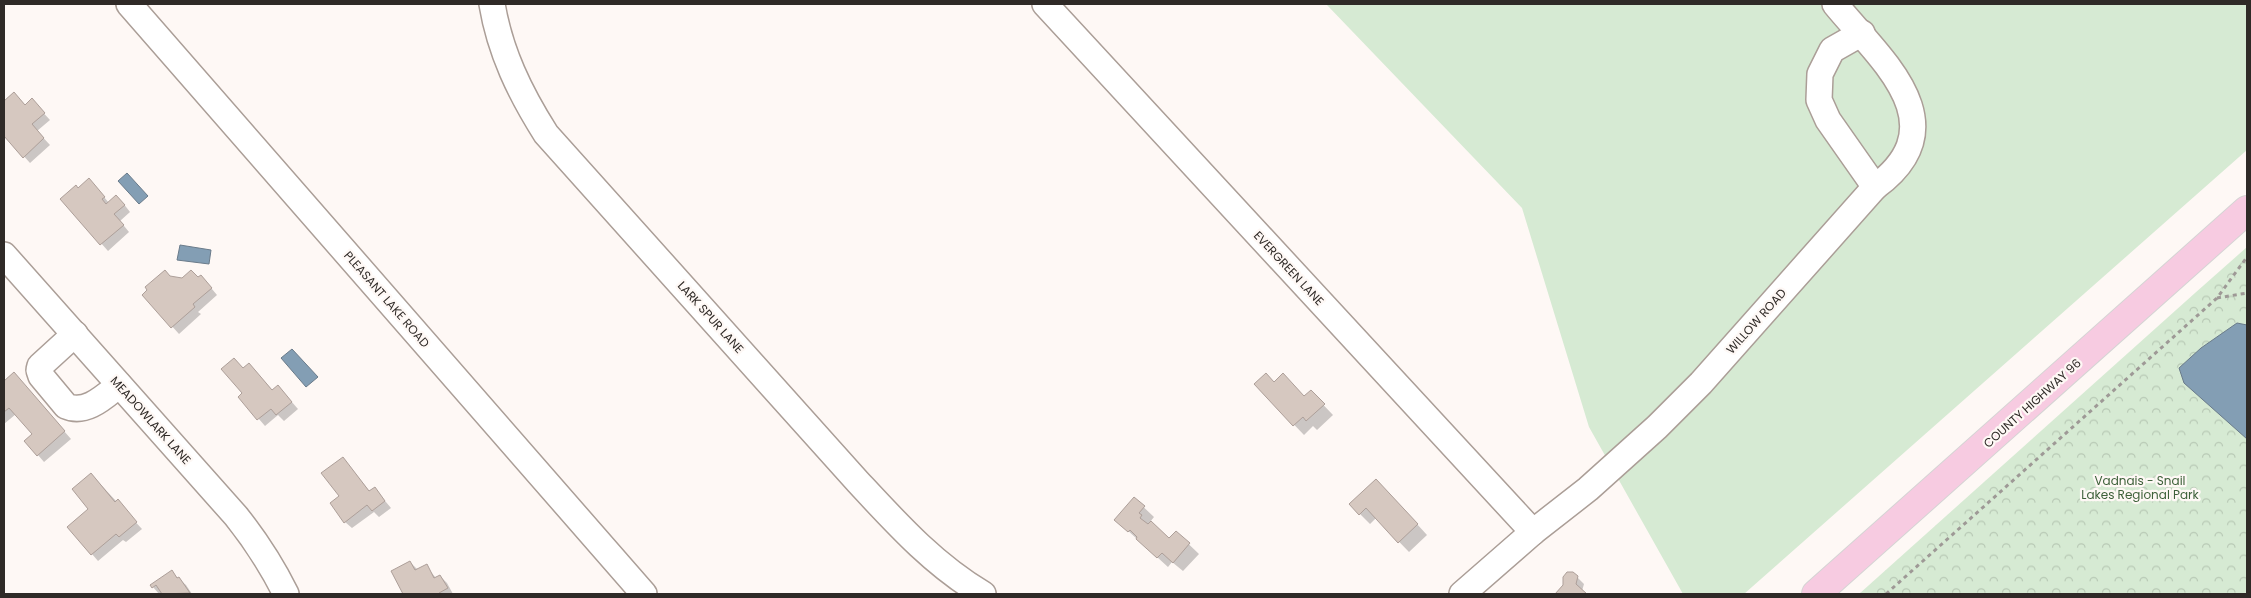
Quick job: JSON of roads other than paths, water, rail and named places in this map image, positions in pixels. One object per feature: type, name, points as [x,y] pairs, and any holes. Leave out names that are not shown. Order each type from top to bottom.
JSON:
[{"type":"main road","name":"COUNTY HIGHWAY 96","points":[[1816,594],[2247,210]]},
{"type":"street","name":"PLEASANT LAKE ROAD","points":[[129,4],[644,594]]},
{"type":"street","name":"LARK SPUR LANE","points":[[492,4],[497,29],[508,64],[524,99],[546,134],[903,530],[930,557],[959,580],[983,594]]},
{"type":"street","name":"EVERGREEN LANE","points":[[1045,4],[1533,532]]},
{"type":"street","name":"WILLOW ROAD","points":[[1462,594],[1533,532],[1588,489],[1657,427],[1701,384],[1875,187],[1897,166],[1907,150],[1913,132],[1913,117],[1909,99],[1899,82],[1862,33],[1835,4]]},
{"type":"street","points":[[1862,33],[1832,50],[1820,74],[1819,100],[1828,120],[1875,187]]},
{"type":"street","name":"MEADOWLARK LANE","points":[[4,255],[236,516],[266,558],[286,594]]},
{"type":"street","points":[[75,334],[40,366],[39,370],[41,376],[66,406],[71,408],[86,406],[97,401],[119,384]]},
{"type":"water","points":[[127,173],[148,196],[139,204],[118,181]]},
{"type":"water","points":[[180,245],[211,250],[209,264],[177,260]]},
{"type":"water","points":[[2237,323],[2247,325],[2247,439],[2184,383],[2179,368],[2201,348]]},
{"type":"water","points":[[292,349],[318,377],[306,387],[281,358]]},
{"type":"park label","name":"Vadnais - Snail Lakes Regional Park","points":[[2140,487]]}]
